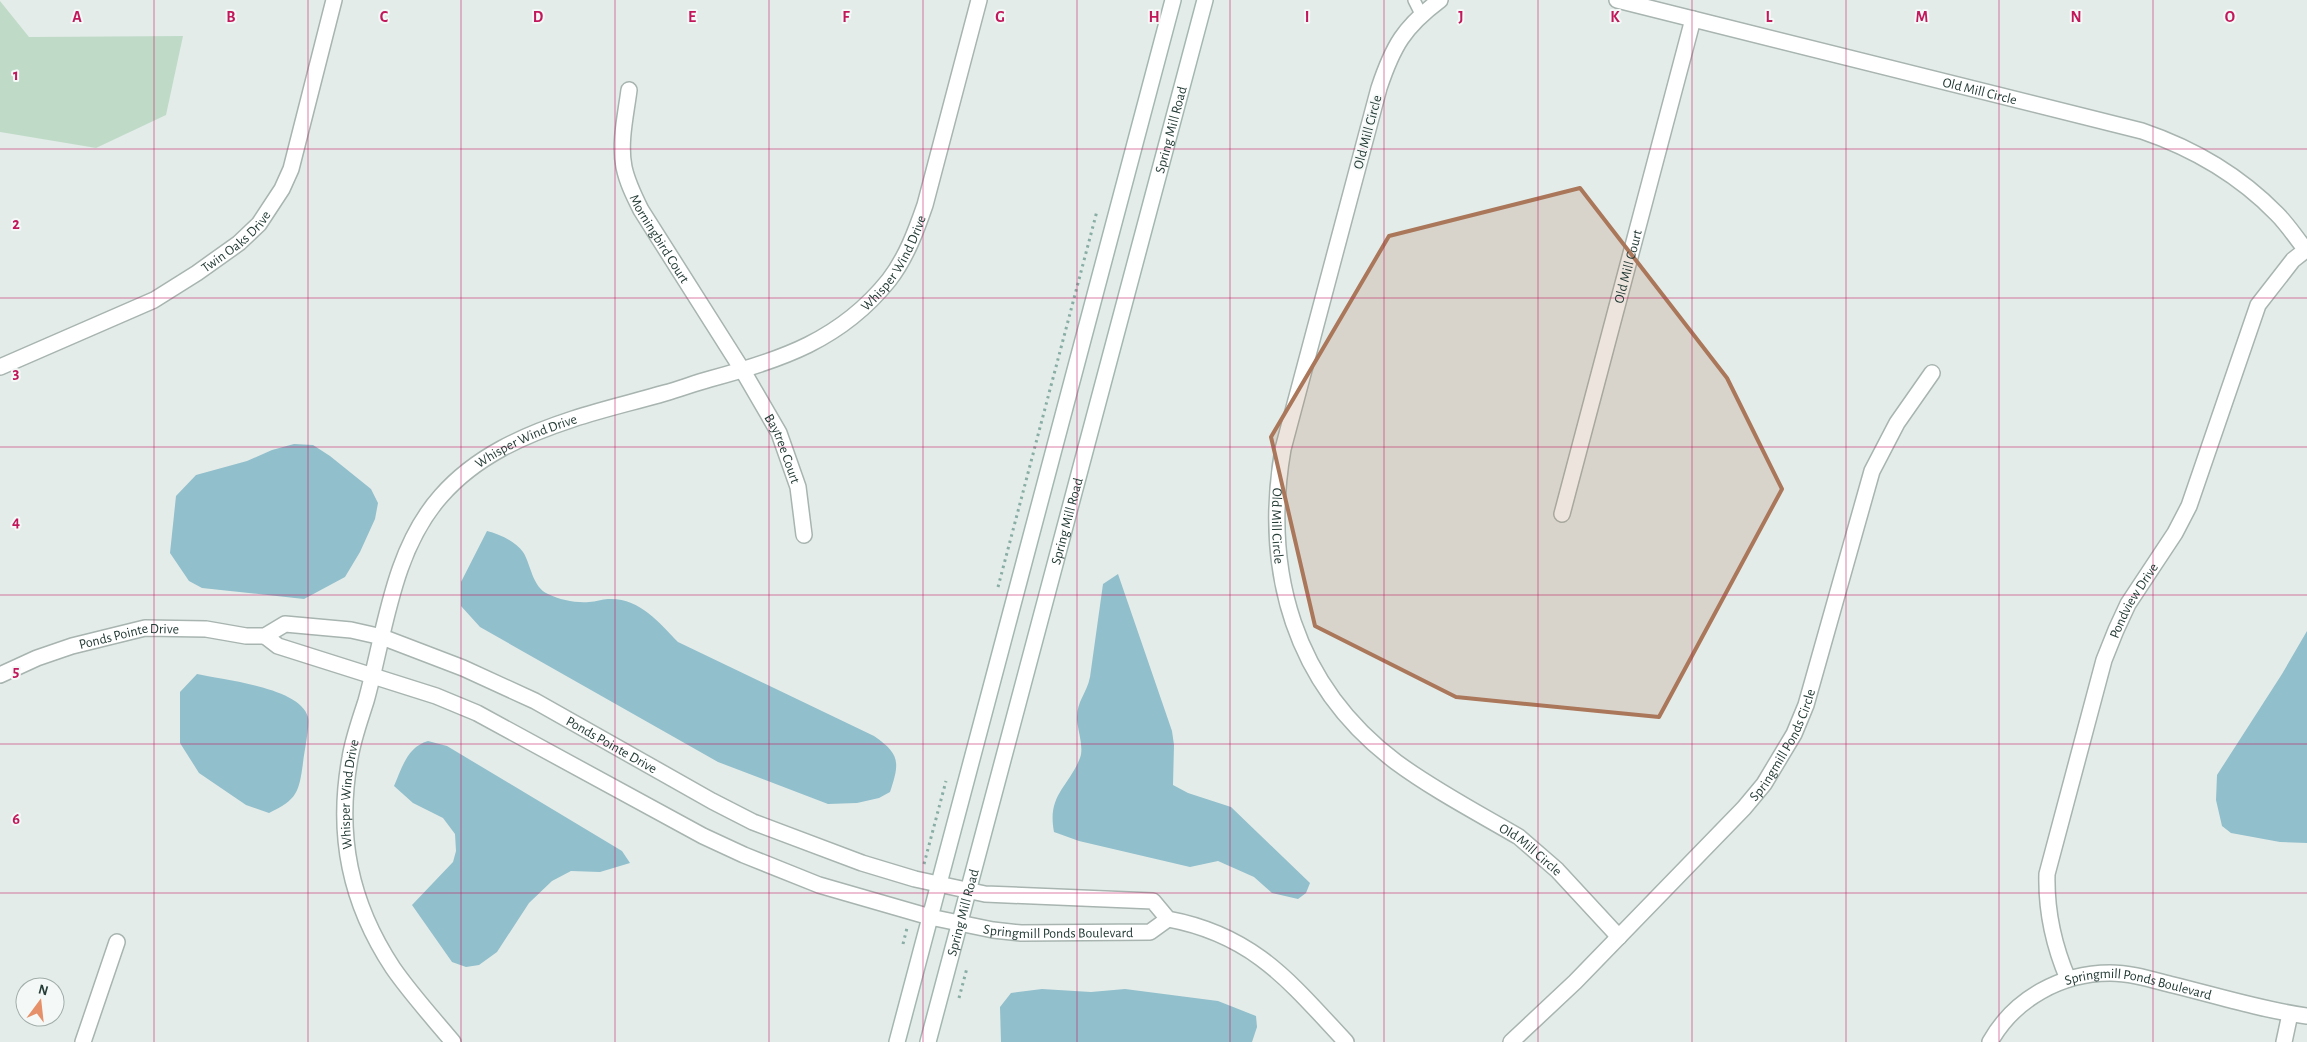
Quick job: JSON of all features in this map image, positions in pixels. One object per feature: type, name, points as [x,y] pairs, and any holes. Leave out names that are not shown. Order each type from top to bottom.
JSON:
[{"type":"street","name":"Twin Oaks Drive","points":[[0,366],[154,300],[238,243],[259,224],[282,189],[291,169],[334,0]]},
{"type":"street","name":"Whisper Wind Drive","points":[[453,1042],[395,970],[372,935],[354,890],[347,856],[343,818],[350,755],[399,571],[413,538],[424,518],[441,495],[476,465],[510,442],[605,408],[743,371],[796,352],[816,343],[840,328],[861,310],[888,280],[902,260],[925,206],[979,0]]},
{"type":"street","points":[[896,1042],[1173,0]]},
{"type":"street","name":"Spring Mill Road","points":[[928,1042],[952,921],[1205,0]]},
{"type":"street","name":"Old Mill Circle","points":[[1440,0],[1421,14],[1390,56],[1379,88],[1283,449],[1277,483],[1276,528],[1279,566],[1286,603],[1299,639],[1319,675],[1341,708],[1368,738],[1397,762],[1519,837],[1538,851],[1618,937]]},
{"type":"street","name":"Old Mill Circle","points":[[1617,0],[2164,138],[2189,149],[2243,186],[2277,214],[2307,249]]},
{"type":"street","name":"Old Mill Court","points":[[1562,514],[1693,19]]},
{"type":"street","name":"Morningbird Court","points":[[629,90],[624,132],[623,166],[630,186],[641,210],[743,371]]},
{"type":"street","name":"Pondview Drive","points":[[2068,979],[2056,951],[2049,919],[2046,895],[2047,874],[2104,660],[2128,604],[2175,533],[2189,506],[2258,305],[2293,260],[2307,249]]},
{"type":"street","name":"Baytree Court","points":[[743,371],[779,433],[786,449],[798,487],[804,535]]},
{"type":"street","name":"Springmill Ponds Circle","points":[[1511,1042],[1575,982],[1744,808],[1764,784],[1783,755],[1806,705],[1872,471],[1897,423],[1932,374]]},
{"type":"street","name":"Ponds Pointe Drive","points":[[0,676],[36,658],[72,646],[146,628],[206,628],[246,636],[265,636],[285,624],[351,630],[382,637],[463,668],[535,701],[712,801],[753,822],[862,863],[961,890]]},
{"type":"street","name":"Ponds Pointe Drive","points":[[265,636],[278,646],[436,696],[477,713],[628,797],[744,855],[819,885],[930,917],[952,921]]},
{"type":"street","points":[[961,890],[1011,897],[1153,901],[1168,919],[1224,936],[1268,962],[1299,990],[1346,1042]]},
{"type":"street","name":"Springmill Ponds Boulevard","points":[[952,921],[1021,933],[1150,932],[1168,919]]},
{"type":"street","points":[[83,1042],[117,942]]},
{"type":"street","name":"Springmill Ponds Boulevard","points":[[1990,1042],[2003,1024],[2021,1005],[2048,987],[2068,979],[2094,974],[2133,975],[2290,1014],[2307,1016]]},
{"type":"street","points":[[2284,1042],[2290,1014]]},
{"type":"lane","points":[[1414,0],[1421,14]]},
{"type":"highlighted area","points":[[1580,188],[1727,378],[1782,489],[1659,717],[1456,697],[1315,626],[1271,437],[1389,236]]},
{"type":"green space","points":[[0,1],[29,37],[183,36],[166,115],[96,148],[0,132]]},
{"type":"water","points":[[294,444],[313,445],[330,456],[371,489],[378,503],[375,519],[360,552],[345,577],[304,599],[202,588],[189,581],[170,553],[176,496],[196,475],[247,461],[272,450]]},
{"type":"water","points":[[487,531],[506,538],[520,548],[526,557],[538,586],[548,594],[573,601],[592,602],[619,599],[629,602],[647,612],[678,642],[874,736],[889,748],[896,760],[890,792],[879,798],[857,803],[828,804],[718,762],[480,627],[461,606],[461,582]]},
{"type":"water","points":[[1118,574],[1172,731],[1174,745],[1173,785],[1188,793],[1231,807],[1310,883],[1306,893],[1298,899],[1272,893],[1254,877],[1218,861],[1190,867],[1079,841],[1054,832],[1053,809],[1056,800],[1081,754],[1077,714],[1090,677],[1103,584]]},
{"type":"water","points":[[2307,631],[2307,843],[2280,842],[2231,833],[2222,826],[2216,800],[2217,775],[2282,674]]},
{"type":"water","points":[[197,674],[259,686],[291,698],[302,707],[308,717],[308,733],[302,773],[295,794],[286,804],[269,813],[246,805],[199,773],[180,743],[180,692]]},
{"type":"water","points":[[428,741],[447,746],[622,851],[630,863],[600,872],[571,871],[552,881],[529,903],[497,952],[479,965],[466,967],[452,962],[412,905],[453,862],[456,851],[455,834],[443,818],[413,803],[394,786],[410,753]]},
{"type":"water","points":[[1042,989],[1091,992],[1125,989],[1218,1001],[1256,1016],[1257,1027],[1252,1042],[1001,1042],[1000,1007],[1011,993]]}]
